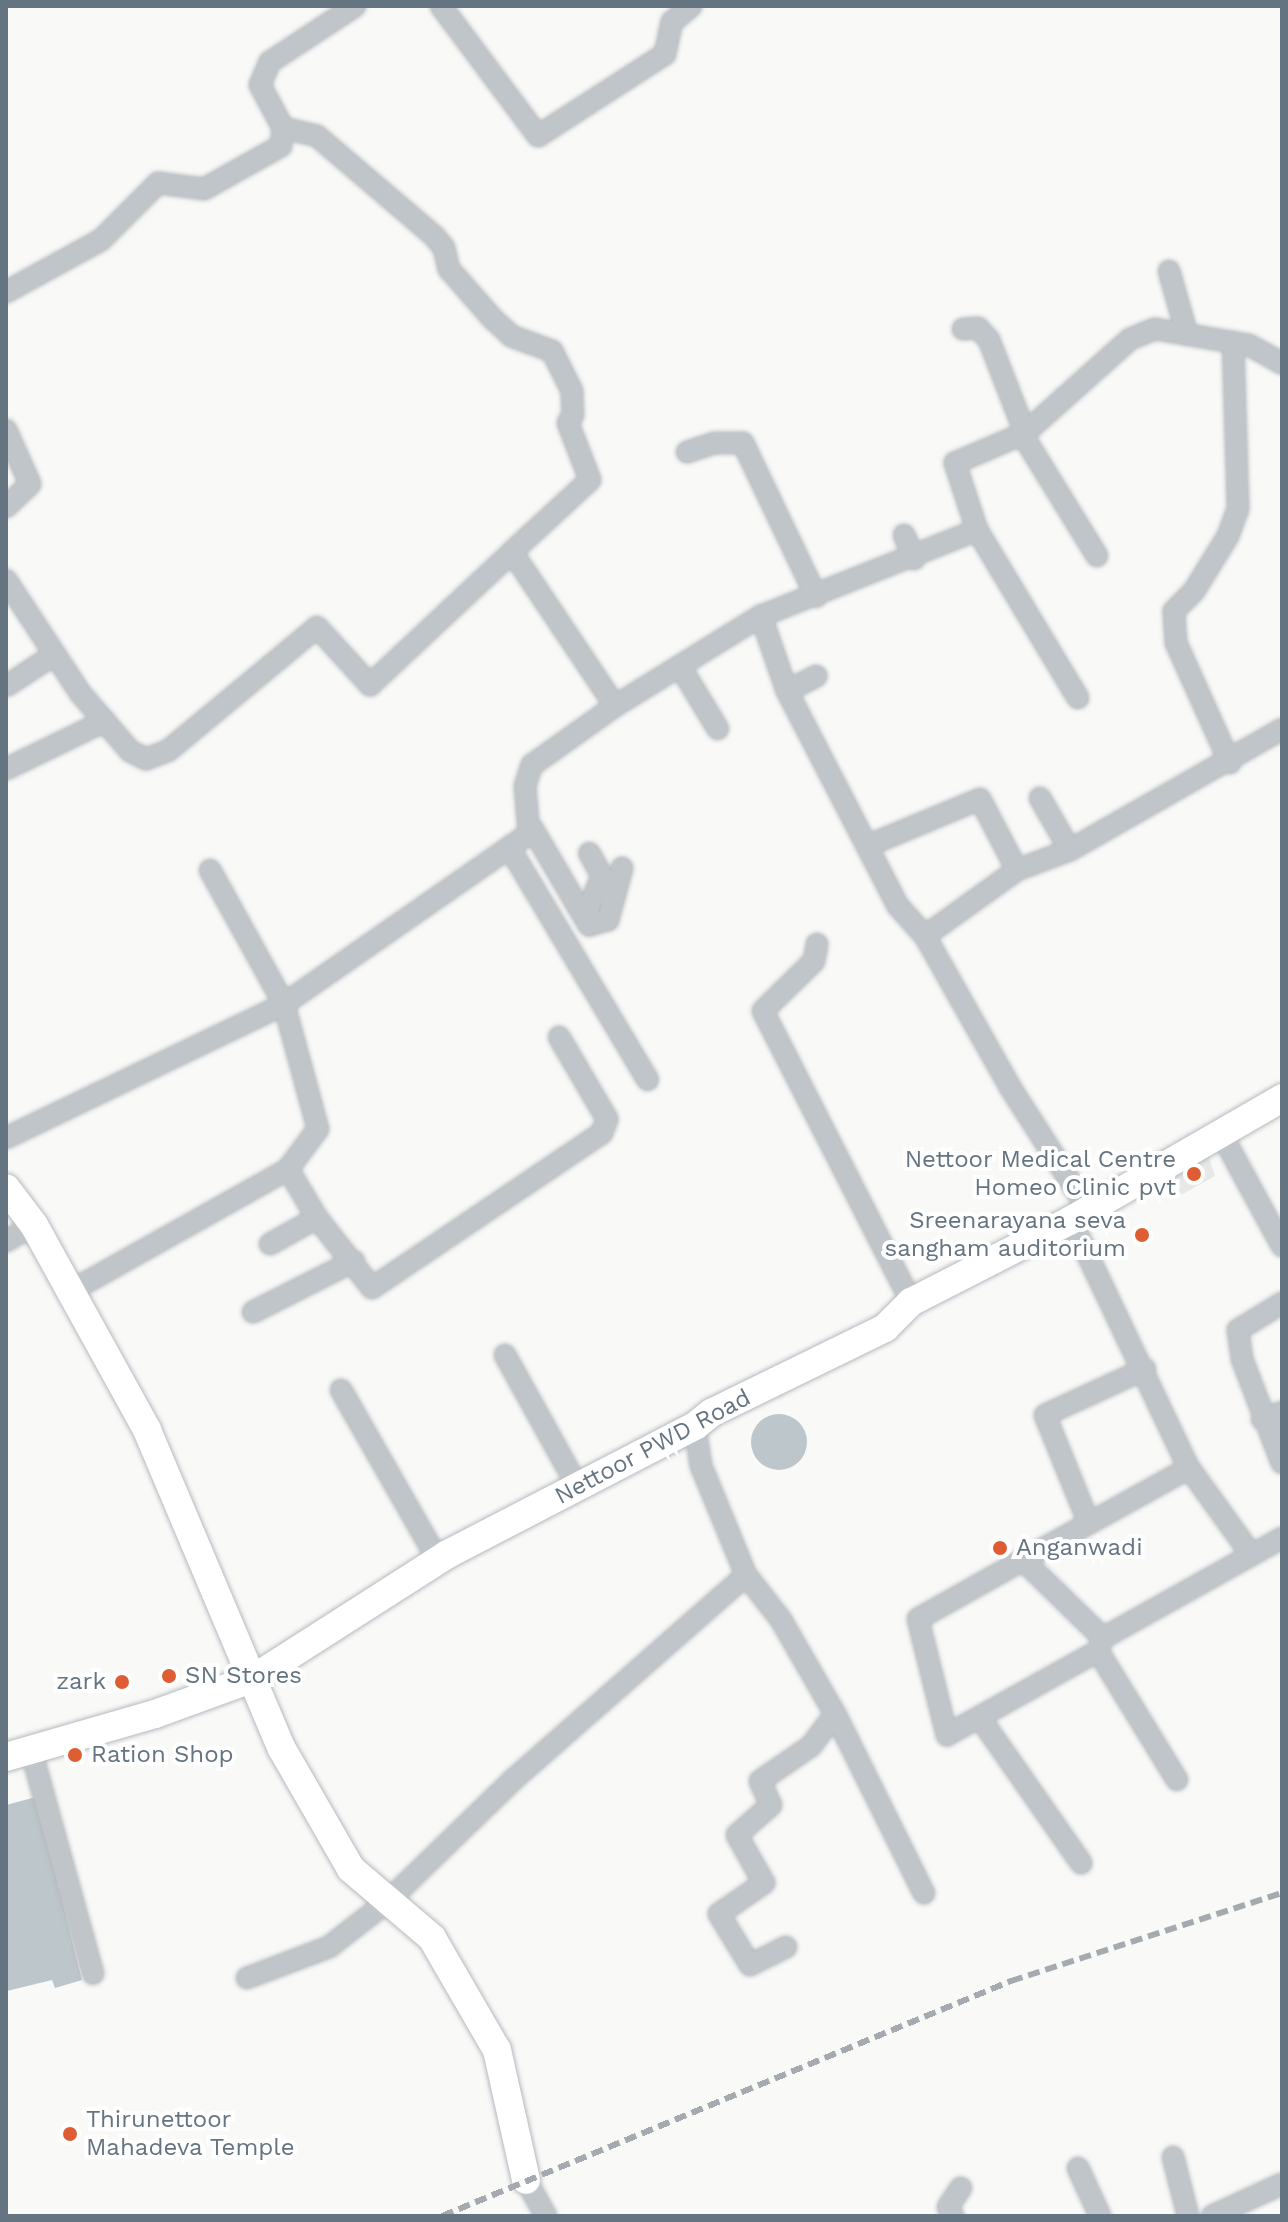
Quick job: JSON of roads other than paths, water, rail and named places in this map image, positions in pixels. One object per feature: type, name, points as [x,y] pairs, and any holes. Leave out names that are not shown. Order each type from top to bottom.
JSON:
[{"type":"street","points":[[6,292],[101,240],[158,183],[204,189],[281,146],[283,128],[260,85],[270,62],[355,6]]},
{"type":"street","points":[[441,6],[538,136],[665,54],[672,22],[691,6]]},
{"type":"street","points":[[8,586],[105,721],[130,751],[146,759],[169,750],[317,627],[370,685],[590,480],[568,423],[573,415],[572,391],[552,351],[511,336],[449,269],[444,248],[434,236],[317,136],[283,128]]},
{"type":"street","points":[[1169,271],[1187,334]]},
{"type":"street","points":[[963,329],[978,328],[989,340],[1023,434],[1097,556]]},
{"type":"street","points":[[1078,698],[977,530],[955,463],[1023,434],[1137,335],[1155,329],[1233,342],[1282,363]]},
{"type":"street","points":[[1230,763],[1176,643],[1174,611],[1221,547],[1238,508],[1233,342]]},
{"type":"street","points":[[6,430],[30,484],[6,507]]},
{"type":"street","points":[[687,452],[715,443],[743,443],[816,596]]},
{"type":"street","points":[[622,868],[608,920],[589,925],[532,828],[525,786],[532,765],[615,706],[761,616],[914,559],[977,530]]},
{"type":"street","points":[[904,535],[914,559]]},
{"type":"street","points":[[512,552],[615,706]]},
{"type":"street","points":[[761,616],[787,691],[898,906],[925,936],[1079,1214],[1189,1468],[1250,1553]]},
{"type":"street","points":[[8,685],[55,654]]},
{"type":"street","points":[[681,668],[718,729]]},
{"type":"street","points":[[787,691],[816,676]]},
{"type":"street","points":[[6,769],[105,721]]},
{"type":"street","points":[[925,936],[1017,870],[1070,850],[1230,763],[1282,729]]},
{"type":"street","points":[[1040,798],[1070,850]]},
{"type":"street","points":[[867,846],[980,799],[1017,870]]},
{"type":"street","points":[[6,1138],[284,1004],[532,828]]},
{"type":"street","points":[[509,847],[648,1080]]},
{"type":"street","points":[[585,917],[602,876],[589,853]]},
{"type":"street","points":[[71,1291],[288,1169],[318,1129],[284,1004],[210,870]]},
{"type":"street","points":[[817,944],[814,961],[763,1011],[911,1302]]},
{"type":"street","points":[[288,1169],[317,1218],[354,1261],[372,1288],[602,1133],[607,1119],[559,1037]]},
{"type":"street","name":"Nettoor PWD Road","points":[[19,1754],[254,1678],[438,1560],[695,1426],[711,1413],[885,1328],[911,1302],[1079,1214],[1282,1098]]},
{"type":"street","points":[[1222,1135],[1282,1246]]},
{"type":"street","points":[[6,1188],[34,1225],[147,1430],[282,1749],[351,1869],[432,1938],[497,2050],[526,2180],[546,2216]]},
{"type":"street","points":[[270,1244],[317,1218]]},
{"type":"street","points":[[6,1241],[34,1225]]},
{"type":"street","points":[[253,1312],[354,1261]]},
{"type":"street","points":[[1282,1303],[1238,1330],[1242,1359],[1262,1419],[1282,1463]]},
{"type":"street","points":[[505,1355],[578,1487]]},
{"type":"street","points":[[1088,1521],[1045,1415],[1145,1369]]},
{"type":"street","points":[[341,1390],[438,1560]]},
{"type":"street","points":[[1262,1419],[1282,1412]]},
{"type":"street","points":[[695,1426],[701,1466],[746,1575],[781,1620],[835,1714],[924,1893]]},
{"type":"street","points":[[1189,1468],[1088,1521],[918,1619],[947,1735],[980,1718],[1250,1553],[1282,1538]]},
{"type":"street","points":[[1023,1560],[1100,1644],[1177,1780]]},
{"type":"street","points":[[247,1978],[329,1947],[388,1901],[513,1780],[746,1575]]},
{"type":"street","points":[[786,1947],[750,1965],[719,1914],[764,1883],[737,1835],[771,1805],[760,1781],[811,1746],[835,1714]]},
{"type":"street","points":[[980,1718],[1081,1863]]},
{"type":"street","points":[[19,1754],[93,1974]]},
{"type":"street","points":[[1173,2157],[1188,2216]]},
{"type":"street","points":[[1078,2168],[1100,2216]]},
{"type":"street","points":[[1212,2216],[1282,2184]]},
{"type":"street","points":[[953,2216],[948,2207],[961,2188]]},
{"type":"railway","points":[[442,2216],[1011,1981],[1282,1893]]},
{"type":"place","name":"Nettoor Medical Centre Homeo Clinic pvt","points":[[1194,1174]]},
{"type":"place","name":"Sreenarayana seva sangham auditorium","points":[[1142,1235]]},
{"type":"place","name":"Anganwadi","points":[[1000,1548]]},
{"type":"place","name":"SN Stores","points":[[169,1676]]},
{"type":"place","name":"zark","points":[[122,1682]]},
{"type":"place","name":"Ration Shop","points":[[75,1755]]},
{"type":"place","name":"Thirunettoor Mahadeva Temple","points":[[70,2134]]}]
